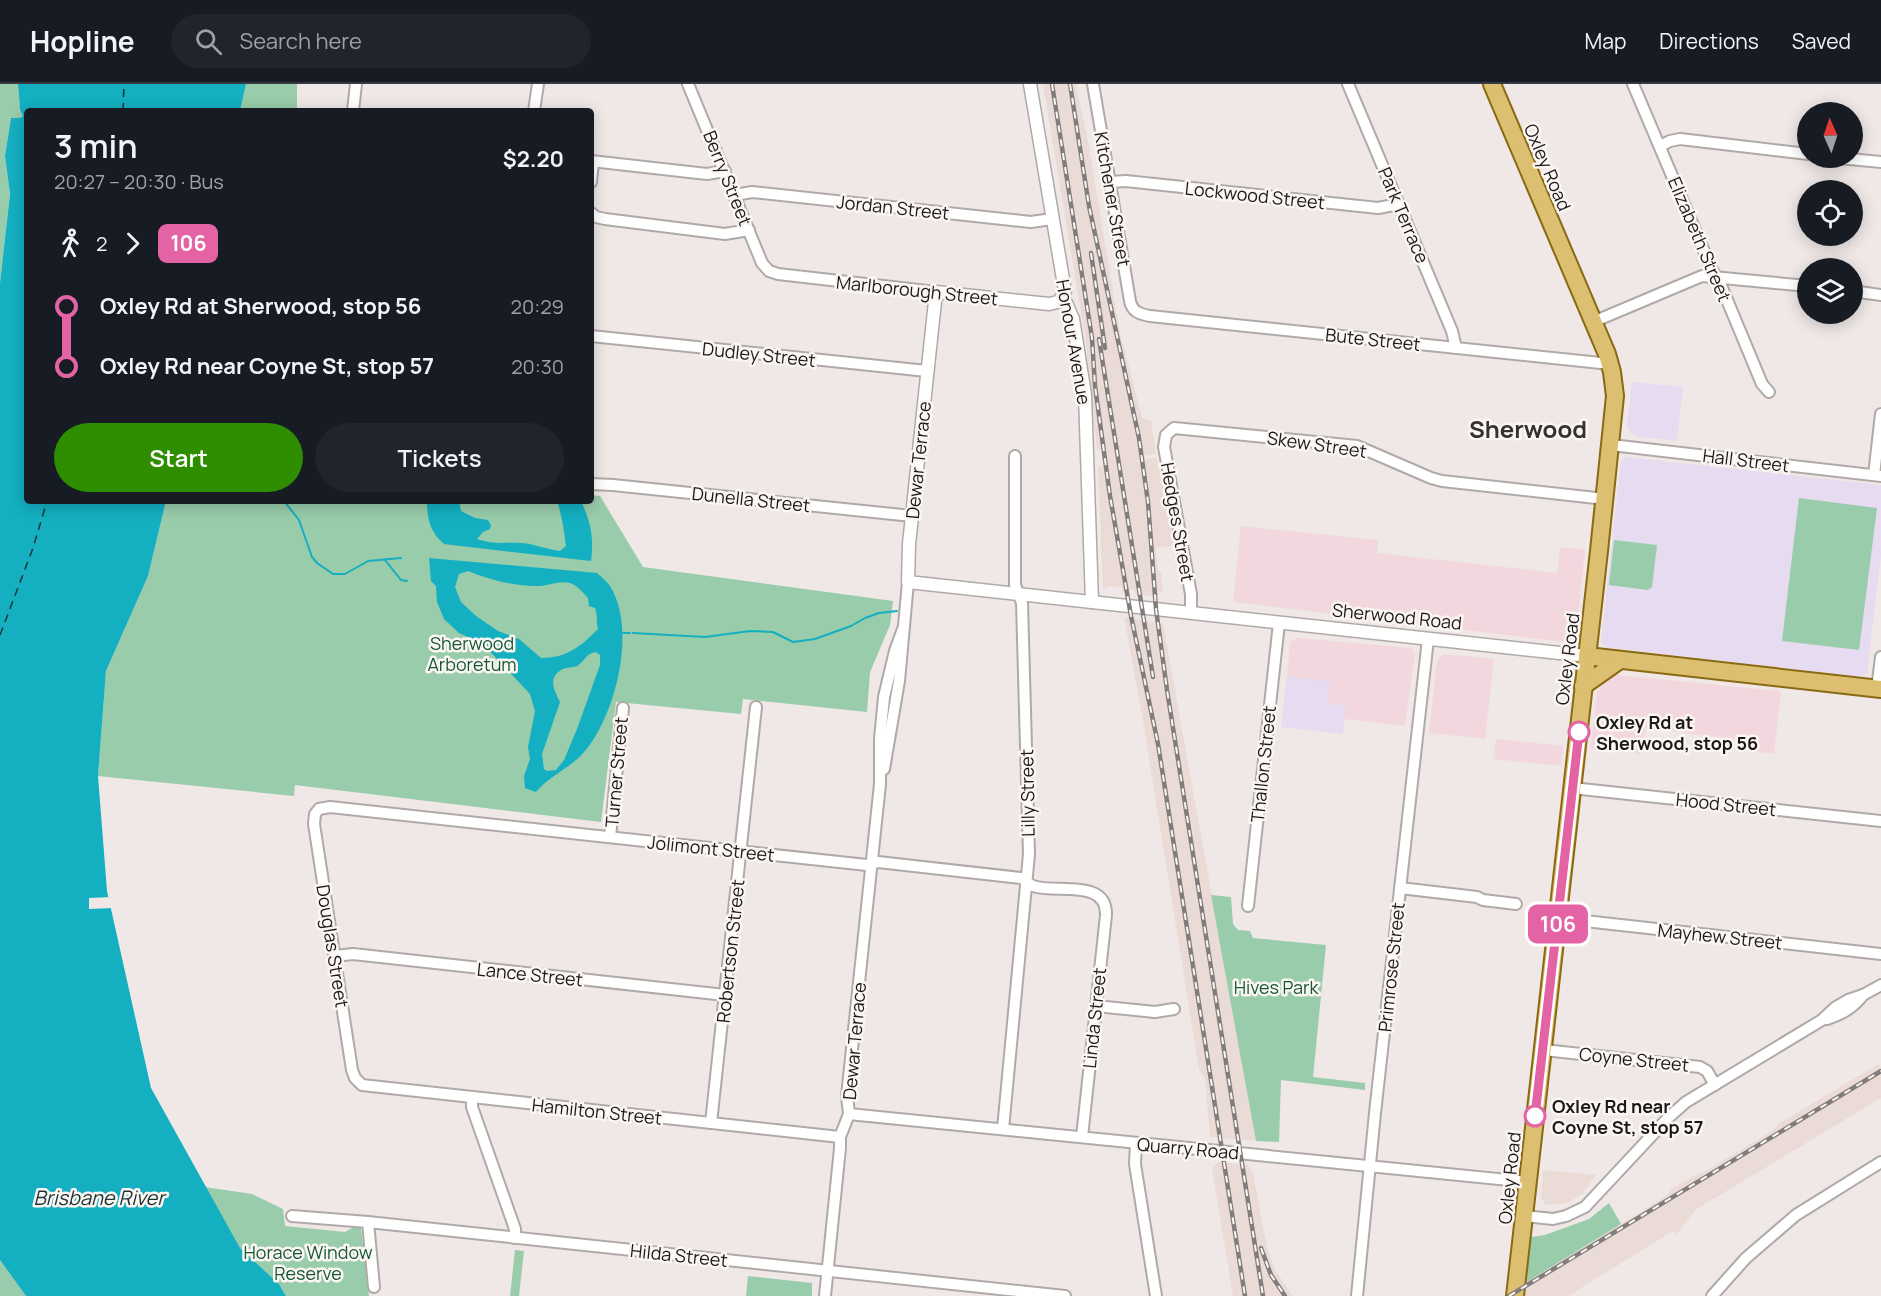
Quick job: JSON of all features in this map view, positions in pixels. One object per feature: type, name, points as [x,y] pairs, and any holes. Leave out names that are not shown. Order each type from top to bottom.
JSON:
[{"type":"main road","name":"Oxley Road","points":[[1492,84],[1610,364],[1615,396],[1515,1296]]},
{"type":"main road","name":"Sherwood Road","points":[[1587,656],[1879,689]]},
{"type":"main road","points":[[1583,686],[1620,660]]},
{"type":"street","points":[[353,108],[356,84]]},
{"type":"street","points":[[534,108],[538,84]]},
{"type":"street","name":"Berry Street","points":[[688,84],[762,262],[769,271]]},
{"type":"street","name":"Honour Avenue","points":[[1030,84],[1065,291],[1063,296],[1073,319],[1085,394],[1092,602]]},
{"type":"street","name":"Kitchener Street","points":[[1093,84],[1130,301],[1136,312]]},
{"type":"street","name":"Park Terrace","points":[[1348,84],[1452,331],[1456,348]]},
{"type":"street","name":"Elizabeth Street","points":[[1633,84],[1762,384],[1769,392]]},
{"type":"street","points":[[1660,146],[1670,141],[1680,140],[1797,153]]},
{"type":"street","points":[[1863,160],[1881,162]]},
{"type":"street","points":[[594,161],[707,174],[725,171]]},
{"type":"street","name":"Lockwood Street","points":[[1110,182],[1126,181],[1378,208],[1399,204]]},
{"type":"street","name":"Jordan Street","points":[[735,195],[752,192],[1031,222],[1052,219]]},
{"type":"street","points":[[594,215],[599,218],[725,234],[749,230]]},
{"type":"street","name":"Marlborough Street","points":[[769,271],[778,274],[1049,304],[1058,302],[1063,296]]},
{"type":"street","points":[[1593,321],[1702,276],[1797,285]]},
{"type":"street","name":"Dewar Terrace","points":[[825,1296],[840,1137],[849,1114],[846,1098],[880,784],[886,766],[902,654],[912,516],[936,292]]},
{"type":"street","points":[[1863,293],[1881,295]]},
{"type":"street","name":"Bute Street","points":[[1136,312],[1144,315],[1610,364]]},
{"type":"street","name":"Dudley Street","points":[[594,336],[927,372]]},
{"type":"street","points":[[1877,475],[1881,414]]},
{"type":"street","name":"Skew Street","points":[[1167,432],[1180,427],[1357,446],[1442,481],[1605,499]]},
{"type":"street","name":"Hedges Street","points":[[1167,432],[1164,447],[1192,599],[1191,613]]},
{"type":"street","name":"Hall Street","points":[[1611,445],[1877,475]]},
{"type":"street","name":"Lilly Street","points":[[1003,1129],[1029,854],[1023,603],[1015,585],[1015,456]]},
{"type":"street","name":"Dunella Street","points":[[594,484],[912,516]]},
{"type":"street","name":"Sherwood Road","points":[[908,582],[1587,656]]},
{"type":"street","name":"Thallon Street","points":[[1248,906],[1279,623]]},
{"type":"street","name":"Primrose Street","points":[[1358,1296],[1370,1166],[1428,639]]},
{"type":"street","points":[[1879,689],[1881,657]]},
{"type":"street","name":"Robertson Street","points":[[711,1123],[756,707]]},
{"type":"street","name":"Turner Street","points":[[610,837],[623,708]]},
{"type":"street","name":"Hood Street","points":[[1572,788],[1881,821]]},
{"type":"street","name":"Jolimont Street","points":[[316,812],[330,807],[867,865],[878,862],[1021,878],[1034,886],[1093,892],[1103,899]]},
{"type":"street","name":"Douglas Street","points":[[316,812],[314,824],[352,1070],[357,1081]]},
{"type":"street","points":[[1400,888],[1516,904]]},
{"type":"street","name":"Linda Street","points":[[1082,1137],[1106,915],[1103,899]]},
{"type":"street","name":"Mayhew Street","points":[[1558,918],[1881,954]]},
{"type":"street","name":"Lance Street","points":[[335,956],[353,954],[725,995]]},
{"type":"street","points":[[1524,1216],[1552,1220],[1585,1207],[1677,1110],[1822,1020],[1839,1015],[1854,1006],[1863,995],[1881,985]]},
{"type":"street","points":[[1096,1006],[1155,1012],[1174,1010]]},
{"type":"street","name":"Coyne Street","points":[[1544,1050],[1700,1067],[1707,1071],[1715,1085]]},
{"type":"street","name":"Hamilton Street","points":[[357,1081],[370,1087],[840,1137]]},
{"type":"street","points":[[472,1097],[472,1107],[515,1229],[515,1238]]},
{"type":"street","name":"Quarry Road","points":[[849,1114],[1528,1182]]},
{"type":"street","points":[[1136,1143],[1135,1164],[1156,1296]]},
{"type":"street","points":[[1712,1296],[1746,1258],[1796,1215],[1881,1162]]},
{"type":"street","name":"Hilda Street","points":[[292,1216],[368,1222],[1065,1296]]},
{"type":"street","points":[[368,1222],[374,1287]]},
{"type":"shaded area","points":[[1043,84],[1076,84],[1088,141],[1119,328],[1142,418],[1151,421],[1156,454],[1145,455],[1145,459],[1157,458],[1175,546],[1156,547],[1163,592],[1159,592],[1159,596],[1136,595],[1134,589],[1122,592],[1122,587],[1109,586],[1103,590],[1098,467],[1104,466],[1101,450],[1097,450],[1085,336]]},
{"type":"shaded area","points":[[1632,382],[1683,387],[1677,441],[1635,436],[1631,432],[1627,425]]},
{"type":"shaded area","points":[[1626,457],[1881,485],[1881,556],[1867,673],[1860,677],[1606,647],[1601,642],[1621,461]]},
{"type":"shaded area","points":[[1241,526],[1378,540],[1377,553],[1557,573],[1560,547],[1585,550],[1576,640],[1574,643],[1233,602]]},
{"type":"shaded area","points":[[1124,617],[1163,624],[1256,1141],[1210,1137],[1205,1078],[1199,1069]]},
{"type":"shaded area","points":[[1297,638],[1411,648],[1415,654],[1405,726],[1344,719],[1346,706],[1328,704],[1287,677],[1290,642]]},
{"type":"shaded area","points":[[1444,654],[1494,659],[1485,739],[1429,733],[1437,660]]},
{"type":"shaded area","points":[[1617,675],[1781,691],[1774,754],[1749,751],[1749,741],[1645,728],[1642,754],[1590,749],[1597,692],[1606,680]]},
{"type":"shaded area","points":[[1287,677],[1330,681],[1328,704],[1346,706],[1343,734],[1281,727]]},
{"type":"shaded area","points":[[1496,740],[1563,746],[1561,766],[1493,759]]},
{"type":"shaded area","points":[[1879,1064],[1881,1098],[1695,1210],[1677,1234],[1673,1231],[1568,1296],[1521,1296],[1522,1285],[1663,1198],[1672,1189],[1772,1131],[1778,1124]]},
{"type":"shaded area","points":[[1219,1162],[1248,1165],[1253,1173],[1267,1248],[1275,1270],[1293,1296],[1233,1296],[1212,1168]]},
{"type":"shaded area","points":[[1543,1170],[1596,1175],[1582,1194],[1567,1203],[1546,1205],[1541,1198]]},
{"type":"green space","points":[[0,84],[18,84],[20,110],[23,116],[11,118],[5,156],[10,194],[0,283]]},
{"type":"green space","points":[[246,84],[297,84],[297,108],[241,108]]},
{"type":"green space","name":"Sherwood Arboretum","points":[[594,495],[600,496],[643,567],[893,601],[890,625],[870,672],[867,712],[743,699],[741,714],[616,702],[601,822],[295,785],[294,796],[98,776],[106,671],[148,576],[165,504],[594,504]]},
{"type":"green space","points":[[1799,498],[1877,508],[1859,650],[1782,641]]},
{"type":"green space","points":[[1614,540],[1657,545],[1652,587],[1648,590],[1609,585]]},
{"type":"green space","name":"Hives Park","points":[[1211,895],[1231,897],[1233,924],[1238,930],[1250,931],[1253,938],[1326,945],[1313,1077],[1365,1083],[1365,1090],[1281,1080],[1279,1142],[1256,1141]]},
{"type":"green space","name":"Horace Window Reserve","points":[[205,1187],[252,1194],[283,1209],[285,1226],[345,1232],[356,1226],[361,1228],[369,1296],[286,1296],[279,1284],[240,1248]]},
{"type":"green space","points":[[1609,1203],[1621,1224],[1522,1285],[1531,1237],[1545,1235],[1589,1219]]},
{"type":"green space","points":[[515,1250],[524,1251],[519,1296],[510,1296]]},
{"type":"green space","points":[[0,1260],[26,1296],[0,1296]]},
{"type":"green space","points":[[748,1276],[812,1283],[812,1296],[746,1296]]},
{"type":"water","name":"Brisbane River","points":[[18,84],[246,84],[241,108],[24,108],[24,504],[165,504],[148,576],[106,671],[98,776],[107,891],[151,1088],[240,1248],[279,1284],[286,1296],[26,1296],[0,1260],[0,283],[10,194],[5,156],[11,118],[23,116],[20,110]]},
{"type":"water","points":[[427,504],[460,504],[461,511],[475,518],[488,520],[491,525],[490,529],[483,532],[477,539],[494,543],[525,543],[560,551],[566,546],[558,504],[582,504],[591,530],[591,561],[444,544],[435,535]]},
{"type":"water","points":[[429,558],[597,573],[610,586],[618,604],[622,625],[622,647],[614,694],[606,716],[585,751],[536,792],[525,788],[524,776],[530,759],[528,747],[535,711],[530,694],[483,644],[459,633],[444,619],[437,602],[436,586],[431,581]],"holes":[[[468,571],[493,580],[528,586],[562,582],[573,584],[588,598],[589,606],[595,608],[598,629],[566,654],[541,658],[519,639],[498,631],[461,602],[455,587],[459,574]],[[596,652],[600,655],[600,665],[577,729],[564,760],[556,770],[547,771],[544,769],[542,754],[560,702],[553,680],[558,672],[577,666]]]},
{"type":"pier","points":[[111,897],[113,908],[89,909],[89,898]]},
{"type":"waterway","points":[[286,504],[299,520],[312,557],[333,574],[345,574],[368,561],[401,558]]},
{"type":"waterway","points":[[385,560],[401,580],[407,581]]},
{"type":"waterway","points":[[633,633],[705,637],[750,631],[773,632],[793,642],[815,639],[879,613],[897,611]]},
{"type":"waterway","points":[[622,633],[630,633]]},
{"type":"ferry route","points":[[123,108],[124,84]]},
{"type":"ferry route","points":[[0,635],[33,548],[46,504]]},
{"type":"railway","points":[[1052,84],[1092,338],[1095,386],[1110,496],[1131,616],[1158,744],[1245,1296]]},
{"type":"railway","points":[[1070,84],[1089,206],[1139,438],[1148,502],[1156,609],[1167,690],[1263,1296]]},
{"type":"railway","points":[[1091,253],[1105,348]]},
{"type":"railway","points":[[1099,339],[1153,677]]},
{"type":"railway","points":[[1509,1296],[1881,1071]]},
{"type":"railway","points":[[1261,1248],[1271,1275],[1285,1296]]},
{"type":"bus line","name":"106","points":[[1535,1116],[1579,732]]},
{"type":"place","name":"Oxley Rd at Sherwood, stop 56","points":[[1579,732]]},
{"type":"place","name":"Oxley Rd near Coyne St, stop 57","points":[[1535,1116]]},
{"type":"district","name":"Sherwood","points":[[1528,428]]}]
